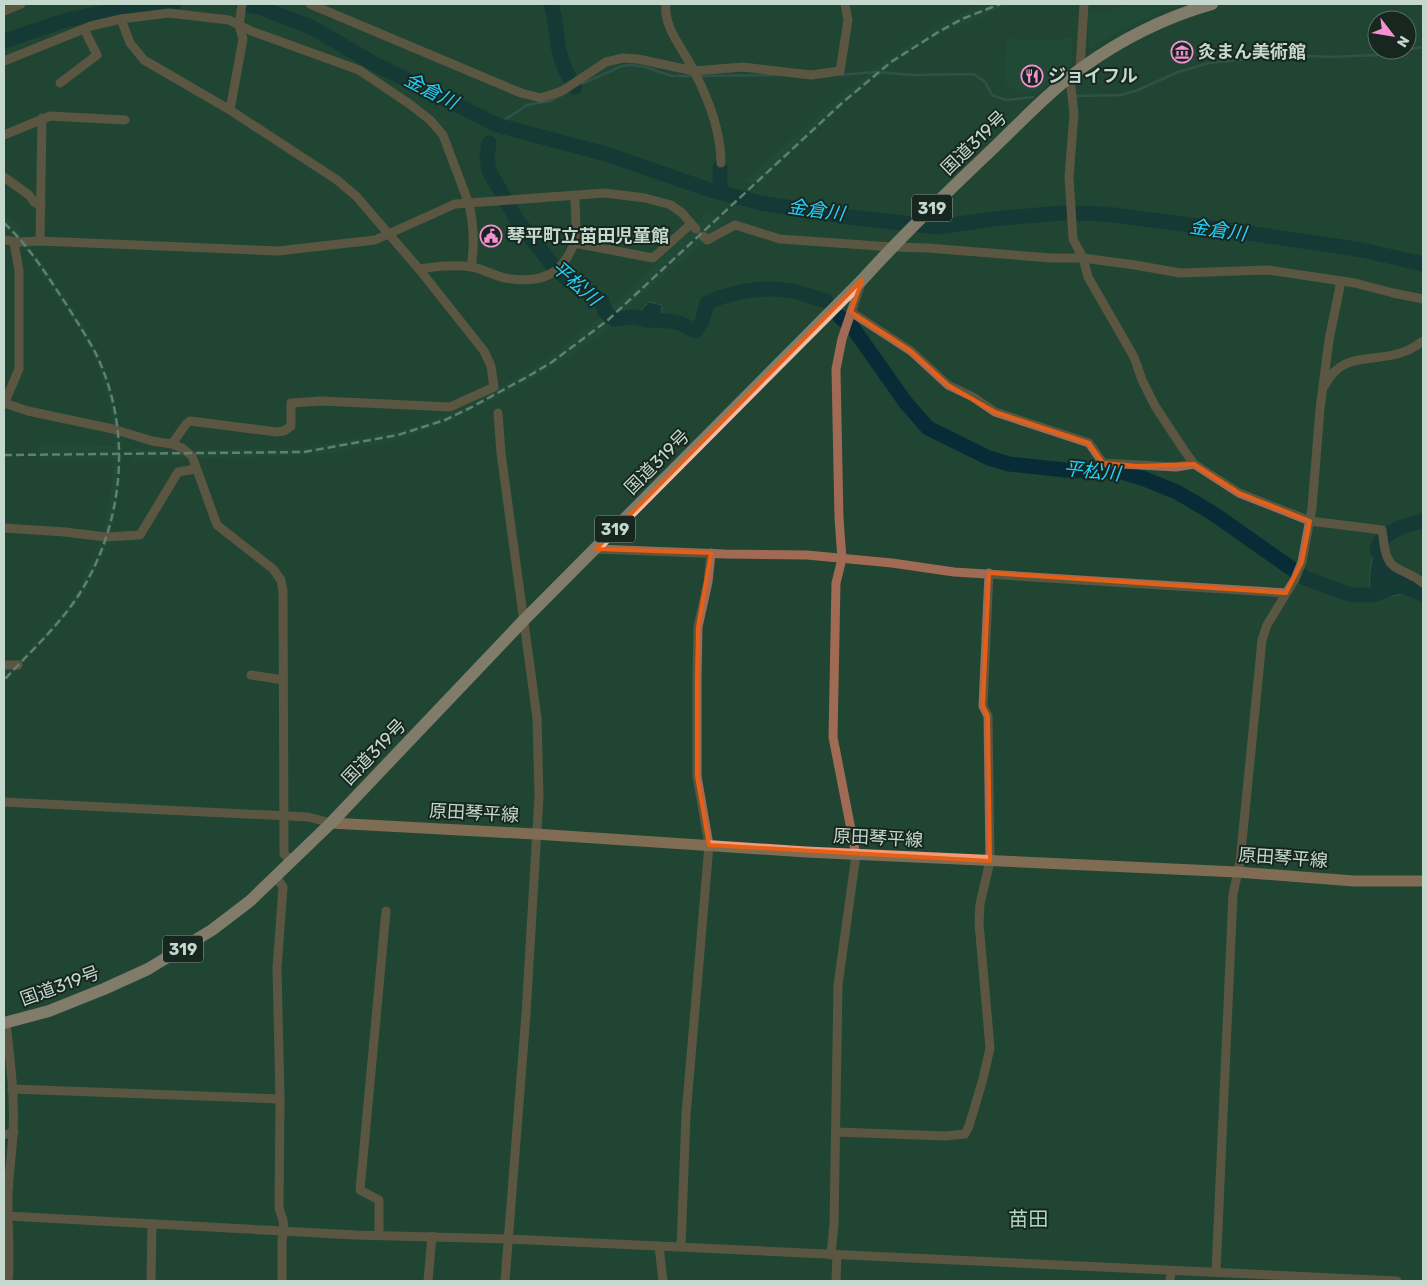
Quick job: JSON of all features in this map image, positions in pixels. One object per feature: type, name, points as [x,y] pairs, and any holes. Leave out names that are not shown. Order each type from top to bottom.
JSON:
[{"type":"highway","name":"国道319号","points":[[5,1023],[49,1011],[148,969],[212,930],[250,901],[292,861],[524,620],[862,280],[892,247],[1046,98],[1080,69],[1116,46],[1155,25],[1212,4]]},
{"type":"main road","name":"原田琴平線","points":[[330,822],[856,855],[1237,872],[1354,881],[1423,881]]},
{"type":"street","points":[[4,11],[20,4]]},
{"type":"street","points":[[230,110],[243,39],[239,22],[242,4]]},
{"type":"street","points":[[310,4],[522,93],[541,98],[562,91],[606,62],[623,58],[638,59],[694,71],[743,67],[811,75],[840,71],[848,20],[845,4]]},
{"type":"street","points":[[666,4],[665,12],[672,32],[694,71],[718,129],[721,145],[721,163]]},
{"type":"street","points":[[1080,69],[1084,4]]},
{"type":"street","points":[[4,61],[84,29],[121,19],[169,13],[239,22],[250,31],[359,70],[411,105],[430,120],[443,135],[469,204],[474,237],[471,267]]},
{"type":"street","points":[[121,19],[130,43],[144,60],[230,110],[337,180],[356,196],[419,269],[484,351],[490,366],[494,387],[450,407],[322,401],[291,403],[291,426],[284,430],[276,432],[190,421],[172,444]]},
{"type":"street","points":[[60,83],[97,55],[84,29]]},
{"type":"street","points":[[1070,78],[1074,114],[1070,186],[1073,239],[1083,258],[1088,277],[1134,357],[1142,380],[1155,406],[1194,464],[1239,493],[1310,521],[1382,530],[1386,554],[1393,566],[1413,574],[1423,583]]},
{"type":"street","points":[[4,135],[50,116],[125,120]]},
{"type":"street","points":[[40,241],[42,118]]},
{"type":"street","points":[[4,177],[41,206]]},
{"type":"street","points":[[4,240],[14,242],[40,241],[278,251],[375,240],[390,235],[455,204],[605,193],[645,198],[670,205],[682,213],[707,240],[719,236],[735,225],[780,239],[1051,258],[1083,258],[1180,273],[1268,270],[1341,281],[1423,299]]},
{"type":"street","points":[[419,269],[444,265],[471,267],[504,278],[526,280],[550,276],[562,265],[571,252],[576,239],[575,196]]},
{"type":"street","points":[[574,243],[653,258],[697,229]]},
{"type":"street","points":[[14,242],[19,271],[19,369],[4,403],[28,411],[113,429],[182,448],[192,456],[217,525],[273,569],[281,580],[283,592],[284,680],[284,854],[292,861]]},
{"type":"street","points":[[836,1281],[834,1224],[838,985],[856,855],[833,737],[836,583],[842,559],[839,518],[836,369],[842,339],[862,280]]},
{"type":"street","points":[[1216,1272],[1233,894],[1242,845],[1262,640],[1267,625],[1295,579],[1302,562],[1310,521],[1320,409],[1329,340],[1341,281]]},
{"type":"street","points":[[851,312],[911,351],[948,385],[973,397],[995,412],[1089,443],[1103,463],[1176,467],[1194,464]]},
{"type":"street","points":[[1324,388],[1327,380],[1345,362],[1366,357],[1406,352],[1423,340]]},
{"type":"street","points":[[498,413],[501,452],[537,718],[539,796],[535,834],[526,1014],[505,1281]]},
{"type":"street","points":[[4,528],[106,537],[140,535],[178,472],[196,469]]},
{"type":"street","points":[[596,549],[711,554],[807,555],[892,563],[954,572],[1286,593]]},
{"type":"street","points":[[681,1247],[686,1115],[709,845],[697,776],[698,627],[708,582],[711,554]]},
{"type":"street","points":[[836,1132],[946,1136],[965,1134],[983,1079],[990,1048],[979,923],[980,904],[990,861],[988,716],[983,706],[989,574]]},
{"type":"street","points":[[4,665],[18,665]]},
{"type":"street","points":[[251,675],[284,680]]},
{"type":"street","points":[[4,802],[308,817],[330,822]]},
{"type":"street","points":[[276,877],[283,887],[277,968],[280,1099],[279,1208],[284,1220],[282,1281]]},
{"type":"street","points":[[379,1235],[379,1200],[360,1190],[386,911]]},
{"type":"street","points":[[5,1023],[12,1089],[14,1132],[8,1194],[10,1260],[8,1281]]},
{"type":"street","points":[[12,1089],[280,1099]]},
{"type":"street","points":[[4,1135],[14,1132]]},
{"type":"street","points":[[8,1216],[284,1231],[509,1239],[1397,1281]]},
{"type":"street","points":[[151,1281],[152,1224]]},
{"type":"street","points":[[428,1281],[432,1236]]},
{"type":"street","points":[[659,1246],[663,1281]]},
{"type":"street","points":[[1170,1281],[1171,1271]]},
{"type":"highlighted area","points":[[862,280],[851,312],[911,351],[948,385],[995,412],[1089,443],[1103,463],[1138,466],[1194,464],[1239,493],[1310,521],[1302,562],[1286,593],[989,573],[983,706],[988,716],[990,861],[709,845],[697,776],[697,679],[698,627],[711,553],[596,549]]},
{"type":"shaded area","points":[[981,4],[1013,4],[1004,6],[966,24],[941,33],[914,49],[844,104],[758,184],[745,181],[839,98],[889,57],[939,25]]},
{"type":"shaded area","points":[[1132,4],[1178,4],[1128,26],[1089,50],[1088,13],[1102,12]]},
{"type":"shaded area","points":[[1072,37],[1072,62],[1039,91],[1020,92],[1005,83],[1007,38],[1013,38],[1013,41],[1050,41]]},
{"type":"shaded area","points":[[708,210],[725,221],[617,317],[608,310],[691,230],[693,232],[700,226],[698,223]]},
{"type":"shaded area","points":[[4,213],[22,229],[19,233],[50,274],[82,322],[99,353],[115,401],[123,447],[115,517],[104,554],[96,571],[85,592],[62,621],[4,682],[4,676],[58,618],[79,588],[96,553],[103,533],[110,499],[113,459],[39,460],[38,444],[115,446],[109,403],[94,356],[44,277],[19,242],[4,227]]},
{"type":"shaded area","points":[[603,315],[613,325],[580,349],[529,382],[445,424],[398,440],[331,453],[275,457],[199,458],[197,450],[304,448],[396,431],[422,424],[470,404],[495,391],[550,357]]},
{"type":"shaded area","points":[[132,449],[180,450],[188,458],[133,462]]},
{"type":"water","points":[[649,302],[662,305],[661,316],[641,313],[642,309]]},
{"type":"water","points":[[1378,535],[1380,536],[1384,558],[1423,586],[1423,598],[1403,594],[1371,599],[1371,567]]},
{"type":"waterway","name":"金倉川","points":[[4,41],[63,21],[119,9],[174,4]]},
{"type":"waterway","name":"金倉川","points":[[243,4],[261,8],[311,27],[371,62],[497,125],[606,154],[707,189],[761,203],[849,217],[939,227],[992,219],[1061,213],[1106,214],[1362,250],[1423,264]]},
{"type":"waterway","points":[[551,4],[560,56],[575,87]]},
{"type":"waterway","points":[[1075,96],[1121,95],[1138,90],[1178,72],[1209,63],[1289,55],[1330,57],[1378,55],[1423,47]]},
{"type":"waterway","points":[[577,86],[622,66],[632,65],[645,67],[672,76],[693,76]]},
{"type":"waterway","points":[[841,75],[874,72],[912,75],[974,74],[985,82],[992,95],[1006,100],[1033,97]]},
{"type":"waterway","points":[[699,76],[778,75]]},
{"type":"waterway","points":[[497,125],[527,105],[551,101],[562,95]]},
{"type":"waterway","name":"平松川","points":[[489,143],[487,157],[489,171],[517,220],[554,267],[568,280],[602,301],[605,312],[614,319],[635,317],[646,320],[670,321],[680,323],[695,331],[702,322],[707,303],[727,295],[771,289],[796,292],[826,301]]},
{"type":"waterway","points":[[720,167],[720,192]]},
{"type":"waterway","name":"平松川","points":[[840,317],[853,328],[906,403],[928,428],[989,458],[1009,464],[1065,470],[1118,471],[1142,478],[1177,492],[1214,514],[1305,578],[1351,595],[1373,595],[1399,585],[1423,594]]},
{"type":"waterway","name":"平松川","points":[[1377,551],[1379,544],[1388,534],[1410,524],[1423,521]]},
{"type":"railway","points":[[4,455],[304,452],[398,435],[445,420],[552,362],[608,320],[842,103],[891,62],[962,19],[1000,4]]},
{"type":"railway","points":[[4,223],[38,263],[68,307],[95,352],[107,381],[115,410],[119,441],[119,472],[115,502],[108,532],[97,561],[83,588],[66,613],[4,680]]},
{"type":"place","name":"灸まん美術館","points":[[1182,52]]},
{"type":"place","name":"ジョイフル","points":[[1032,76]]},
{"type":"place","name":"琴平町立苗田児童館","points":[[491,236]]},
{"type":"district","name":"苗田","points":[[1028,1219]]}]
